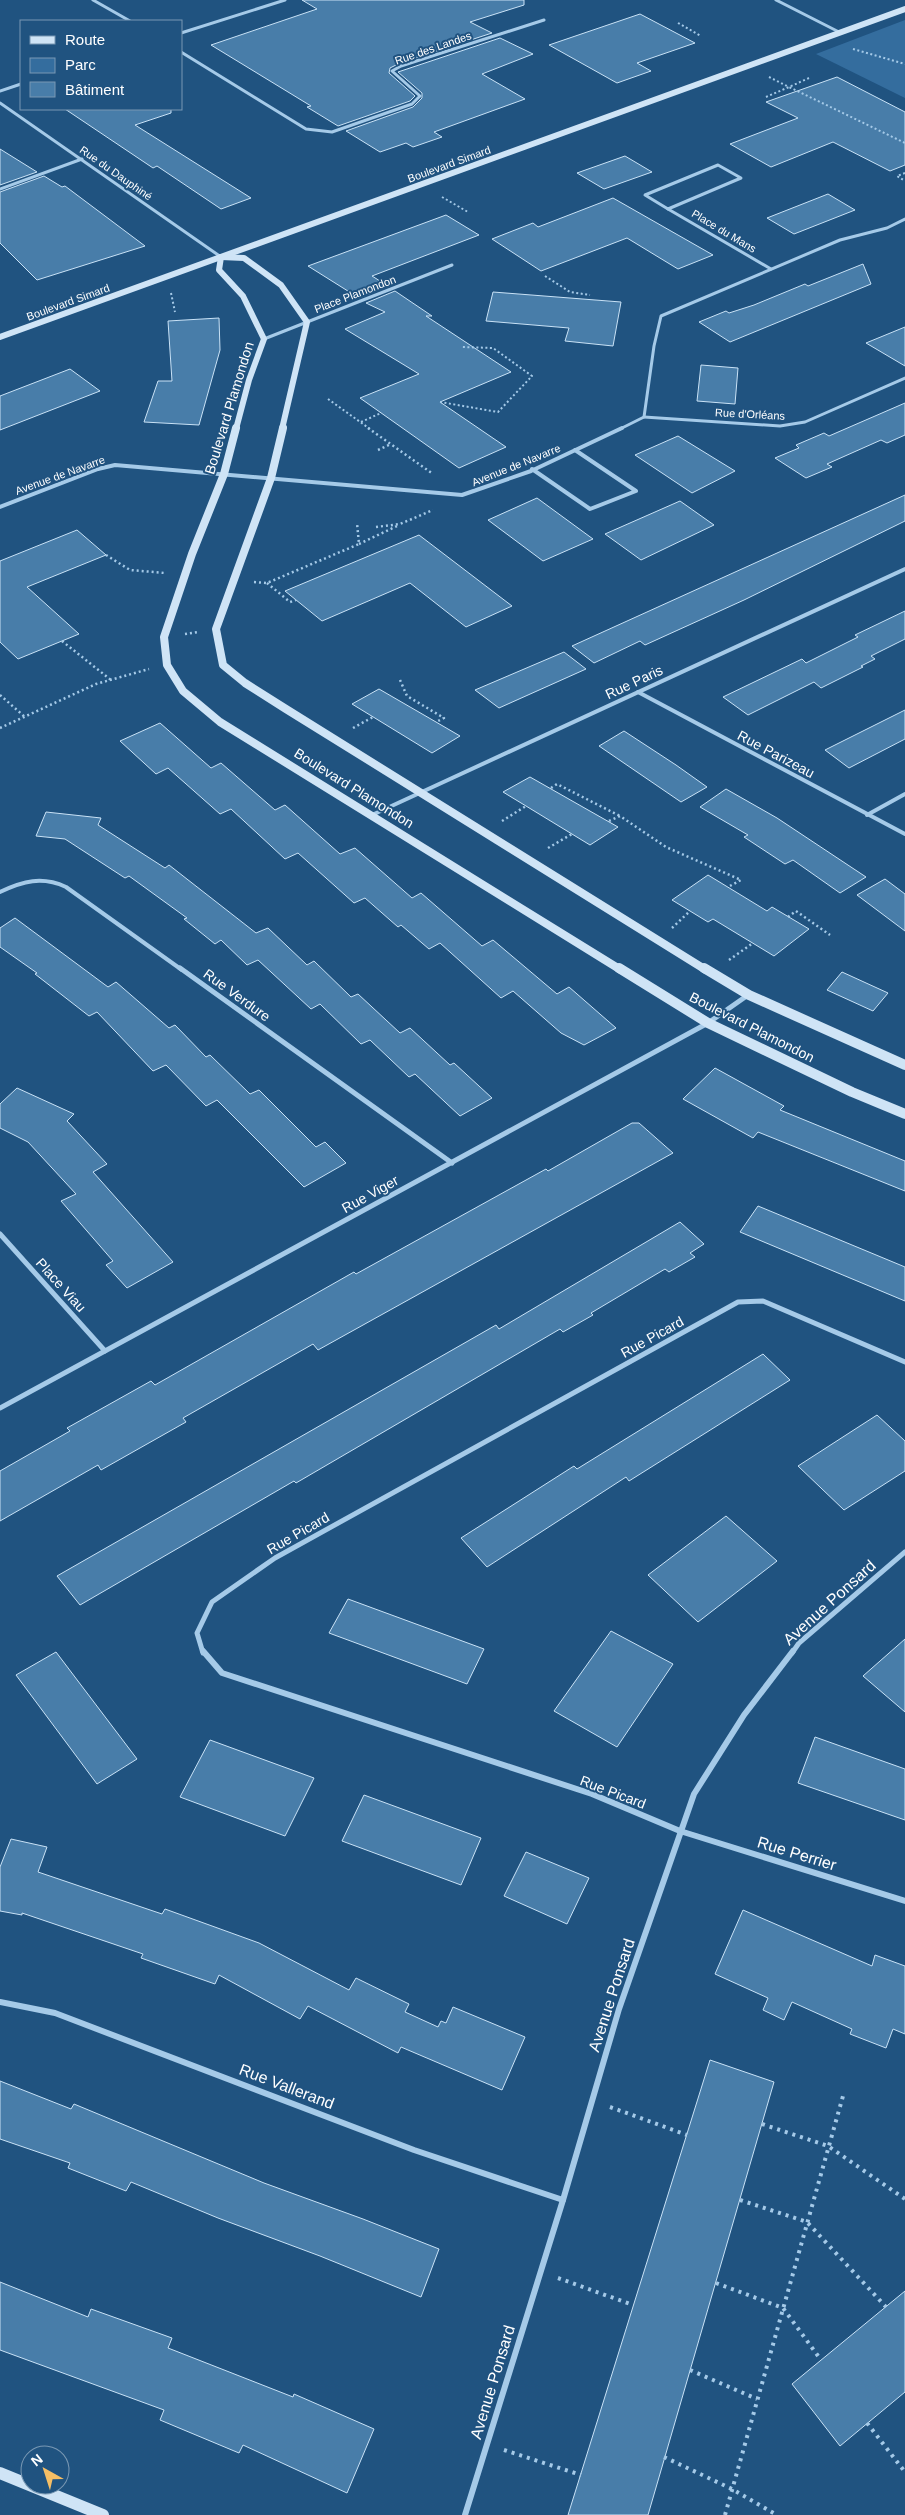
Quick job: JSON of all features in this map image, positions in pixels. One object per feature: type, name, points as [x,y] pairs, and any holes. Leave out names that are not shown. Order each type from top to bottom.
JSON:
[{"type":"street","points":[[94,0],[128,20]]},
{"type":"street","points":[[182,33],[285,0]]},
{"type":"street","points":[[776,0],[840,33]]},
{"type":"street","name":"Boulevard Simard","points":[[0,337],[905,10]]},
{"type":"street","name":"Rue des Landes","points":[[182,53],[306,129],[332,132],[412,104],[420,96],[416,89],[396,77],[392,71],[401,66],[544,20]]},
{"type":"street","points":[[0,91],[20,84]]},
{"type":"street","name":"Rue du Dauphiné","points":[[0,103],[221,257]]},
{"type":"street","points":[[0,189],[82,159]]},
{"type":"street","name":"Place du Mans","points":[[668,208],[741,178],[718,165],[645,195],[771,269]]},
{"type":"street","points":[[644,417],[654,346],[661,316],[840,240],[887,228],[905,219]]},
{"type":"street","points":[[216,629],[271,478],[307,322],[281,285],[244,258],[221,257]]},
{"type":"street","name":"Boulevard Plamondon","points":[[221,257],[220,270],[243,296],[264,339],[249,380],[224,474],[185,574],[164,637],[167,664],[183,691],[220,722],[708,1023],[852,1092],[905,1114]]},
{"type":"street","name":"Place Plamondon","points":[[264,339],[452,265]]},
{"type":"street","name":"Rue d'Orléans","points":[[644,417],[771,425],[793,424],[805,422],[905,378]]},
{"type":"street","name":"Avenue de Navarre","points":[[0,507],[98,469],[115,465],[462,495],[477,492],[532,469],[644,417]]},
{"type":"street","points":[[532,469],[590,509],[636,491],[575,450]]},
{"type":"street","name":"Rue Paris","points":[[372,815],[905,569]]},
{"type":"street","name":"Boulevard Plamondon","points":[[216,629],[223,665],[245,683],[419,793],[531,859],[657,942],[749,995],[905,1065]]},
{"type":"street","name":"Rue Parizeau","points":[[638,692],[905,834]]},
{"type":"street","points":[[867,815],[905,794]]},
{"type":"street","name":"Rue Verdure","points":[[0,892],[33,880],[52,880],[66,887],[452,1163]]},
{"type":"street","name":"Rue Viger","points":[[0,1408],[708,1023],[749,995]]},
{"type":"street","name":"Place Viau","points":[[0,1234],[105,1351]]},
{"type":"street","name":"Rue Picard","points":[[680,1831],[592,1794],[222,1673],[204,1655],[197,1633],[212,1602],[275,1558],[738,1302],[763,1301],[905,1362]]},
{"type":"street","name":"Avenue Ponsard","points":[[465,2515],[563,2200],[619,2009],[694,1794],[739,1723],[799,1643],[905,1552]]},
{"type":"street","name":"Rue Perrier","points":[[680,1831],[905,1900]]},
{"type":"street","name":"Rue Vallerand","points":[[0,2002],[55,2013],[414,2150],[563,2200]]},
{"type":"street","points":[[0,2473],[103,2515]]},
{"type":"path","points":[[678,23],[701,36]]},
{"type":"path","points":[[845,47],[905,64]]},
{"type":"path","points":[[766,97],[810,78]]},
{"type":"path","points":[[789,87],[828,107],[854,116],[850,118],[881,134],[905,143]]},
{"type":"path","points":[[905,173],[897,176],[905,182]]},
{"type":"path","points":[[421,185],[468,212]]},
{"type":"path","points":[[545,276],[570,292],[590,295]]},
{"type":"path","points":[[440,402],[498,412],[532,376],[493,348],[461,347]]},
{"type":"path","points":[[234,580],[267,583],[449,504],[462,495],[328,399]]},
{"type":"path","points":[[360,422],[381,413]]},
{"type":"path","points":[[378,450],[391,444]]},
{"type":"path","points":[[357,523],[359,544]]},
{"type":"path","points":[[376,527],[400,524]]},
{"type":"path","points":[[106,555],[130,570],[185,574]]},
{"type":"path","points":[[267,583],[290,602],[296,600]]},
{"type":"path","points":[[164,637],[216,629]]},
{"type":"path","points":[[62,641],[111,680]]},
{"type":"path","points":[[0,728],[96,684],[167,664]]},
{"type":"path","points":[[400,680],[407,696],[444,718],[436,722]]},
{"type":"path","points":[[0,695],[25,716]]},
{"type":"path","points":[[551,788],[557,784],[620,816],[666,847],[741,880],[728,887]]},
{"type":"path","points":[[484,832],[526,806]]},
{"type":"path","points":[[609,822],[620,816]]},
{"type":"path","points":[[531,859],[572,834]]},
{"type":"path","points":[[788,917],[796,911],[830,935]]},
{"type":"path","points":[[725,2515],[843,2096]]},
{"type":"path","points":[[593,2101],[687,2135]]},
{"type":"path","points":[[762,2124],[828,2146],[905,2199]]},
{"type":"path","points":[[740,2200],[807,2222],[886,2307]]},
{"type":"path","points":[[540,2271],[633,2306]]},
{"type":"path","points":[[716,2283],[783,2308],[821,2360]]},
{"type":"path","points":[[690,2370],[757,2399]]},
{"type":"path","points":[[867,2423],[905,2472]]},
{"type":"path","points":[[487,2444],[581,2475]]},
{"type":"path","points":[[664,2457],[732,2489],[777,2515]]},
{"type":"green space","points":[[905,20],[905,98],[816,54]]},
{"type":"building","points":[[302,0],[524,0],[524,5],[470,22],[492,33],[390,68],[389,73],[415,96],[410,101],[338,126],[307,107],[311,106],[211,45],[317,9]]},
{"type":"building","points":[[640,14],[695,43],[637,63],[651,71],[617,83],[549,45]]},
{"type":"building","points":[[500,38],[533,54],[482,74],[525,99],[434,132],[442,137],[413,147],[406,143],[380,152],[346,131],[413,107],[422,98],[422,93],[398,72]]},
{"type":"building","points":[[837,77],[905,112],[905,165],[890,171],[833,142],[771,167],[730,144],[798,118],[766,102]]},
{"type":"building","points":[[66,110],[171,110],[171,113],[135,125],[251,198],[221,209],[157,166],[153,168]]},
{"type":"building","points":[[0,149],[37,172],[0,185]]},
{"type":"building","points":[[625,156],[652,172],[604,189],[577,173]]},
{"type":"building","points":[[44,176],[62,187],[65,186],[145,246],[37,280],[0,243],[0,192]]},
{"type":"building","points":[[828,194],[855,210],[794,234],[767,218]]},
{"type":"building","points":[[613,198],[713,255],[678,269],[627,238],[541,271],[492,239],[533,223],[538,227]]},
{"type":"building","points":[[446,215],[479,235],[372,276],[388,286],[359,298],[308,266]]},
{"type":"building","points":[[863,264],[871,284],[730,342],[699,322],[726,311],[729,313],[754,305],[805,284],[808,286]]},
{"type":"building","points":[[395,291],[432,316],[426,316],[511,372],[440,402],[506,447],[459,468],[360,398],[419,374],[345,329],[385,312],[366,303]]},
{"type":"building","points":[[493,292],[621,302],[613,346],[565,341],[569,328],[486,321]]},
{"type":"building","points":[[219,318],[220,350],[199,425],[144,422],[158,381],[172,381],[168,321]]},
{"type":"building","points":[[905,327],[905,366],[866,343]]},
{"type":"building","points":[[701,365],[738,368],[735,404],[697,401]]},
{"type":"building","points":[[70,369],[100,391],[0,430],[0,396]]},
{"type":"building","points":[[905,403],[905,435],[887,443],[881,440],[827,464],[832,467],[806,478],[775,458],[799,448],[796,445],[824,433],[829,436]]},
{"type":"building","points":[[678,436],[735,471],[692,493],[635,455]]},
{"type":"building","points":[[905,495],[905,521],[744,600],[645,645],[640,641],[594,663],[572,646]]},
{"type":"building","points":[[537,498],[593,539],[543,561],[488,520]]},
{"type":"building","points":[[680,501],[714,525],[641,560],[605,534]]},
{"type":"building","points":[[77,530],[106,555],[27,587],[79,634],[18,659],[0,642],[0,561]]},
{"type":"building","points":[[419,535],[512,606],[466,627],[410,583],[322,621],[285,591]]},
{"type":"building","points":[[905,611],[905,639],[871,656],[875,659],[861,666],[863,667],[821,688],[814,682],[748,715],[723,697],[802,659],[806,663],[858,637],[855,635]]},
{"type":"building","points":[[564,652],[586,669],[499,708],[475,690]]},
{"type":"building","points":[[379,689],[460,736],[432,753],[352,704]]},
{"type":"building","points":[[905,710],[905,739],[849,768],[825,750]]},
{"type":"building","points":[[160,723],[211,768],[221,763],[275,810],[285,805],[340,854],[355,848],[412,898],[421,893],[482,946],[493,940],[557,994],[569,987],[616,1028],[584,1045],[561,1033],[513,991],[501,998],[440,943],[429,949],[401,925],[398,927],[365,898],[354,903],[298,853],[285,859],[231,809],[220,814],[168,768],[156,774],[120,741]]},
{"type":"building","points":[[624,731],[707,787],[681,802],[599,746]]},
{"type":"building","points":[[530,777],[618,827],[590,845],[503,792]]},
{"type":"building","points":[[726,789],[777,818],[866,877],[840,893],[793,860],[785,864],[744,837],[748,835],[700,807]]},
{"type":"building","points":[[46,812],[101,818],[98,825],[165,868],[169,865],[256,933],[268,928],[307,965],[314,961],[351,997],[358,994],[400,1033],[410,1028],[450,1065],[454,1063],[492,1098],[460,1116],[415,1074],[409,1077],[370,1040],[361,1044],[320,1004],[311,1009],[258,960],[247,965],[221,940],[215,944],[184,919],[187,918],[129,876],[125,878],[65,839],[36,836]]},
{"type":"building","points":[[708,875],[767,911],[772,907],[809,929],[774,956],[713,919],[708,922],[672,900]]},
{"type":"building","points":[[885,879],[905,894],[905,931],[857,895]]},
{"type":"building","points":[[15,918],[108,987],[116,982],[169,1028],[175,1025],[206,1057],[210,1055],[250,1094],[259,1090],[316,1147],[325,1142],[346,1163],[304,1187],[217,1100],[206,1106],[166,1065],[153,1071],[97,1012],[89,1016],[35,974],[37,973],[0,947],[0,928]]},
{"type":"building","points":[[842,972],[888,993],[873,1011],[827,990]]},
{"type":"building","points":[[715,1068],[784,1106],[780,1110],[905,1161],[905,1191],[758,1132],[753,1138],[683,1099]]},
{"type":"building","points":[[17,1088],[74,1114],[67,1121],[107,1164],[93,1172],[173,1262],[127,1288],[106,1265],[113,1261],[61,1201],[76,1194],[28,1142],[0,1128],[0,1104]]},
{"type":"building","points":[[632,1123],[639,1123],[673,1153],[318,1350],[313,1344],[183,1418],[186,1422],[101,1470],[98,1465],[0,1521],[0,1471],[70,1431],[67,1428],[151,1381],[155,1385],[354,1272],[356,1274],[546,1169],[548,1171]]},
{"type":"building","points":[[758,1206],[905,1267],[905,1301],[740,1232]]},
{"type":"building","points":[[680,1222],[704,1244],[690,1253],[695,1257],[669,1272],[665,1269],[591,1313],[593,1315],[563,1332],[560,1329],[296,1483],[294,1481],[80,1605],[57,1576],[496,1325],[499,1329]]},
{"type":"building","points":[[763,1354],[790,1380],[629,1481],[626,1477],[487,1567],[461,1538],[574,1466],[577,1469]]},
{"type":"building","points":[[877,1415],[905,1441],[905,1471],[844,1510],[798,1466]]},
{"type":"building","points":[[726,1516],[777,1561],[698,1622],[648,1575]]},
{"type":"building","points":[[348,1599],[484,1649],[467,1684],[329,1633]]},
{"type":"building","points":[[611,1631],[673,1664],[617,1747],[554,1711]]},
{"type":"building","points":[[905,1639],[905,1712],[863,1676]]},
{"type":"building","points":[[56,1652],[137,1759],[97,1784],[16,1675]]},
{"type":"building","points":[[815,1737],[905,1769],[905,1820],[798,1783]]},
{"type":"building","points":[[210,1740],[314,1778],[285,1836],[180,1797]]},
{"type":"building","points":[[364,1795],[481,1838],[461,1885],[342,1841]]},
{"type":"building","points":[[11,1839],[47,1847],[38,1872],[162,1914],[165,1909],[259,1943],[349,1990],[356,1978],[409,2004],[405,2012],[438,2027],[441,2021],[446,2023],[453,2007],[525,2037],[502,2090],[401,2047],[398,2053],[308,2006],[300,2019],[219,1975],[215,1984],[141,1958],[143,1954],[22,1913],[22,1915],[0,1911],[0,1867]]},
{"type":"building","points":[[526,1852],[589,1878],[567,1924],[504,1896]]},
{"type":"building","points":[[743,1910],[872,1966],[875,1955],[905,1966],[905,2034],[893,2029],[886,2048],[850,2034],[852,2029],[792,2002],[784,2020],[763,2010],[768,1998],[715,1974]]},
{"type":"building","points":[[710,2060],[774,2082],[648,2515],[568,2515]]},
{"type":"building","points":[[0,2081],[71,2109],[74,2104],[264,2183],[439,2249],[421,2297],[131,2182],[126,2191],[68,2168],[70,2163],[0,2139]]},
{"type":"building","points":[[0,2282],[88,2317],[91,2309],[172,2338],[168,2348],[293,2397],[294,2394],[374,2429],[347,2493],[243,2445],[239,2453],[160,2420],[164,2410],[0,2350]]},
{"type":"building","points":[[905,2291],[905,2392],[840,2446],[792,2384]]}]
